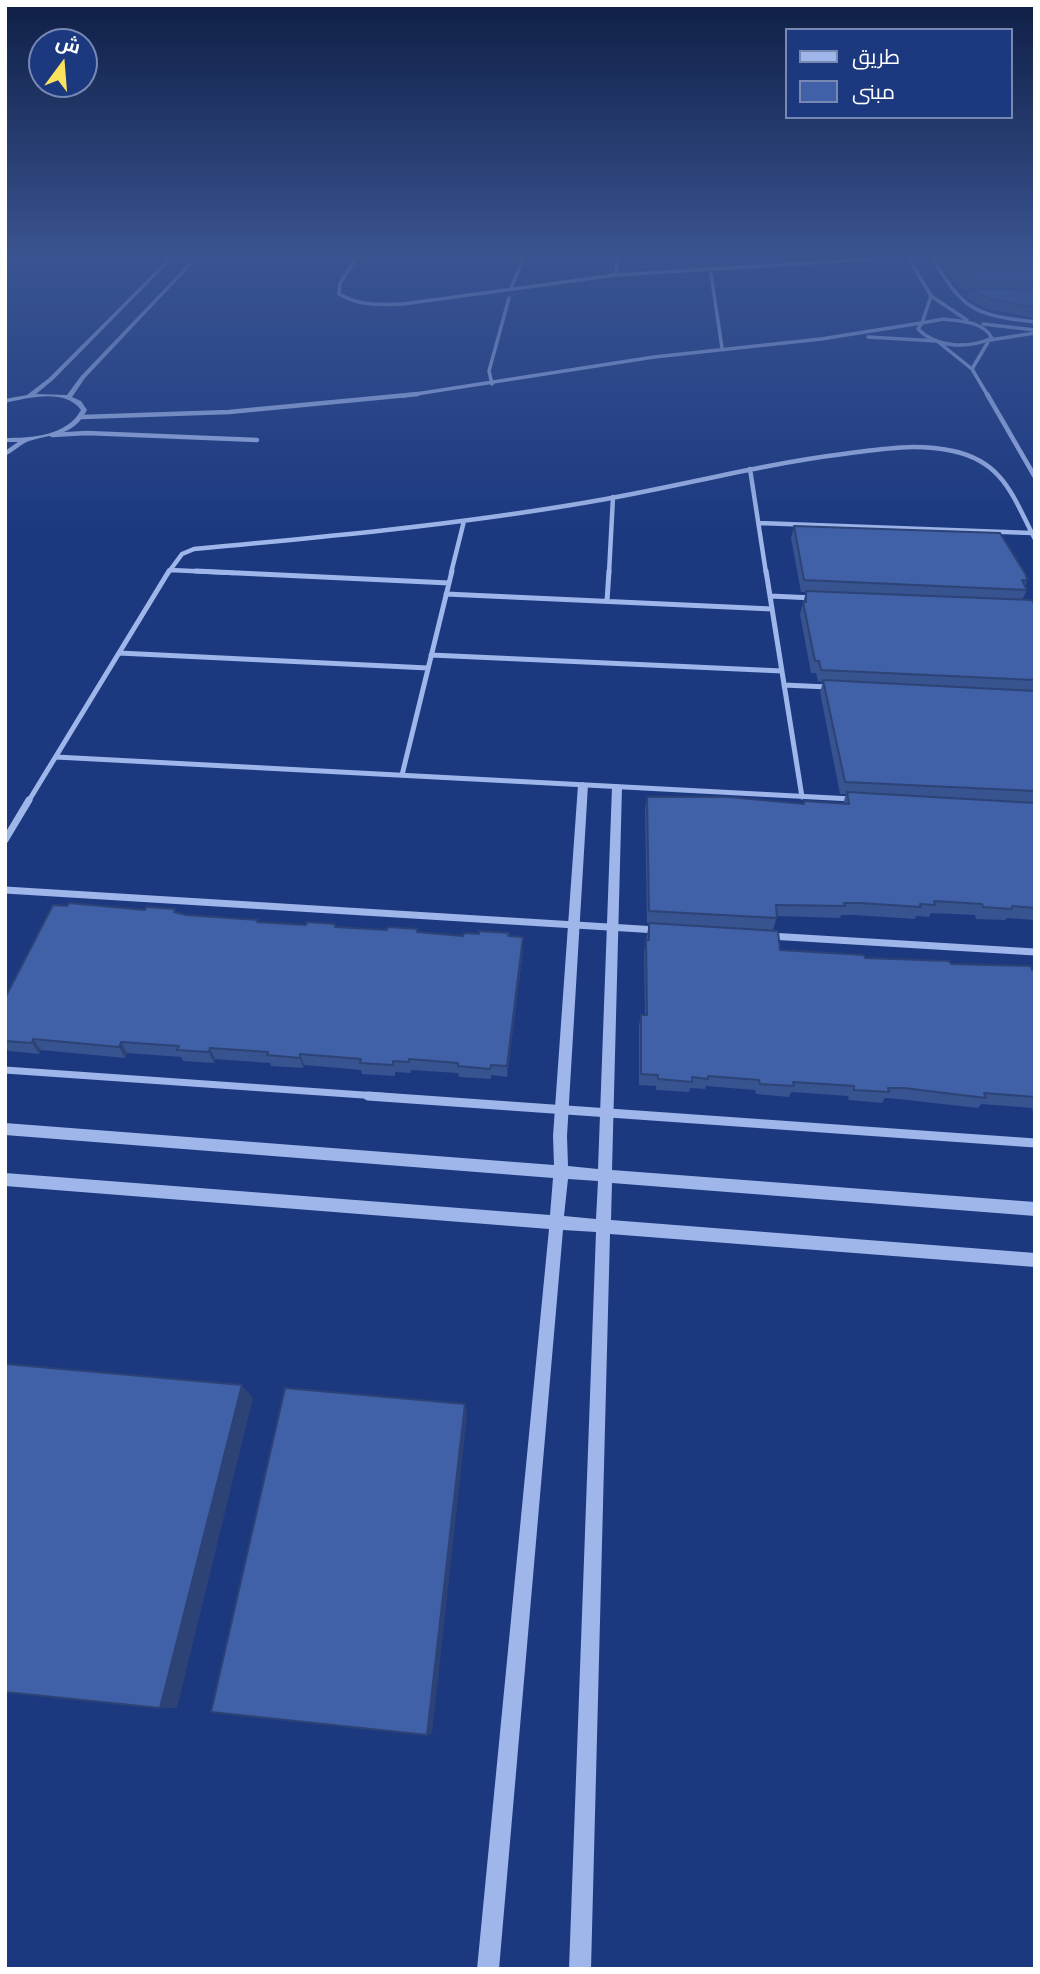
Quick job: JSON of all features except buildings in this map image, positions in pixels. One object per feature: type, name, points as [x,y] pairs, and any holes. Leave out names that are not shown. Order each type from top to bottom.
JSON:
[{"type":"street","points":[[29,396],[79,351]]},
{"type":"street","points":[[68,398],[83,377],[108,351]]},
{"type":"street","points":[[492,384],[489,371],[494,351]]},
{"type":"street","points":[[82,417],[275,408],[492,384],[604,364],[699,351]]},
{"type":"street","points":[[950,351],[972,369],[1035,477]]},
{"type":"street","points":[[972,369],[982,351]]},
{"type":"street","points":[[5,401],[29,396],[68,398],[82,405],[85,410],[82,417],[72,425],[44,436]]},
{"type":"street","points":[[5,440],[85,430],[120,435],[199,435],[257,439]]},
{"type":"street","points":[[5,454],[27,439]]},
{"type":"street","points":[[5,840],[170,570],[182,554],[202,547],[316,538],[464,521],[613,497],[849,451],[901,446],[927,446],[978,458],[999,473],[1033,536]]},
{"type":"street","points":[[750,469],[803,797]]},
{"type":"street","points":[[607,601],[613,497]]},
{"type":"street","points":[[402,775],[464,521]]},
{"type":"street","points":[[759,523],[1033,536]]},
{"type":"street","points":[[170,570],[449,583]]},
{"type":"street","points":[[446,594],[772,609]]},
{"type":"street","points":[[771,597],[826,599]]},
{"type":"street","points":[[119,653],[428,668]]},
{"type":"street","points":[[431,655],[782,671]]},
{"type":"street","points":[[785,685],[840,688]]},
{"type":"street","points":[[56,757],[857,800]]},
{"type":"street","points":[[488,1969],[557,1223],[583,785]]},
{"type":"street","points":[[580,1969],[607,1176],[606,1111],[617,787]]},
{"type":"street","points":[[5,890],[666,930]]},
{"type":"street","points":[[762,936],[1035,952]]},
{"type":"street","points":[[5,1070],[1035,1143]]},
{"type":"street","points":[[5,1129],[1035,1209]]},
{"type":"street","points":[[5,1179],[1035,1260]]}]
